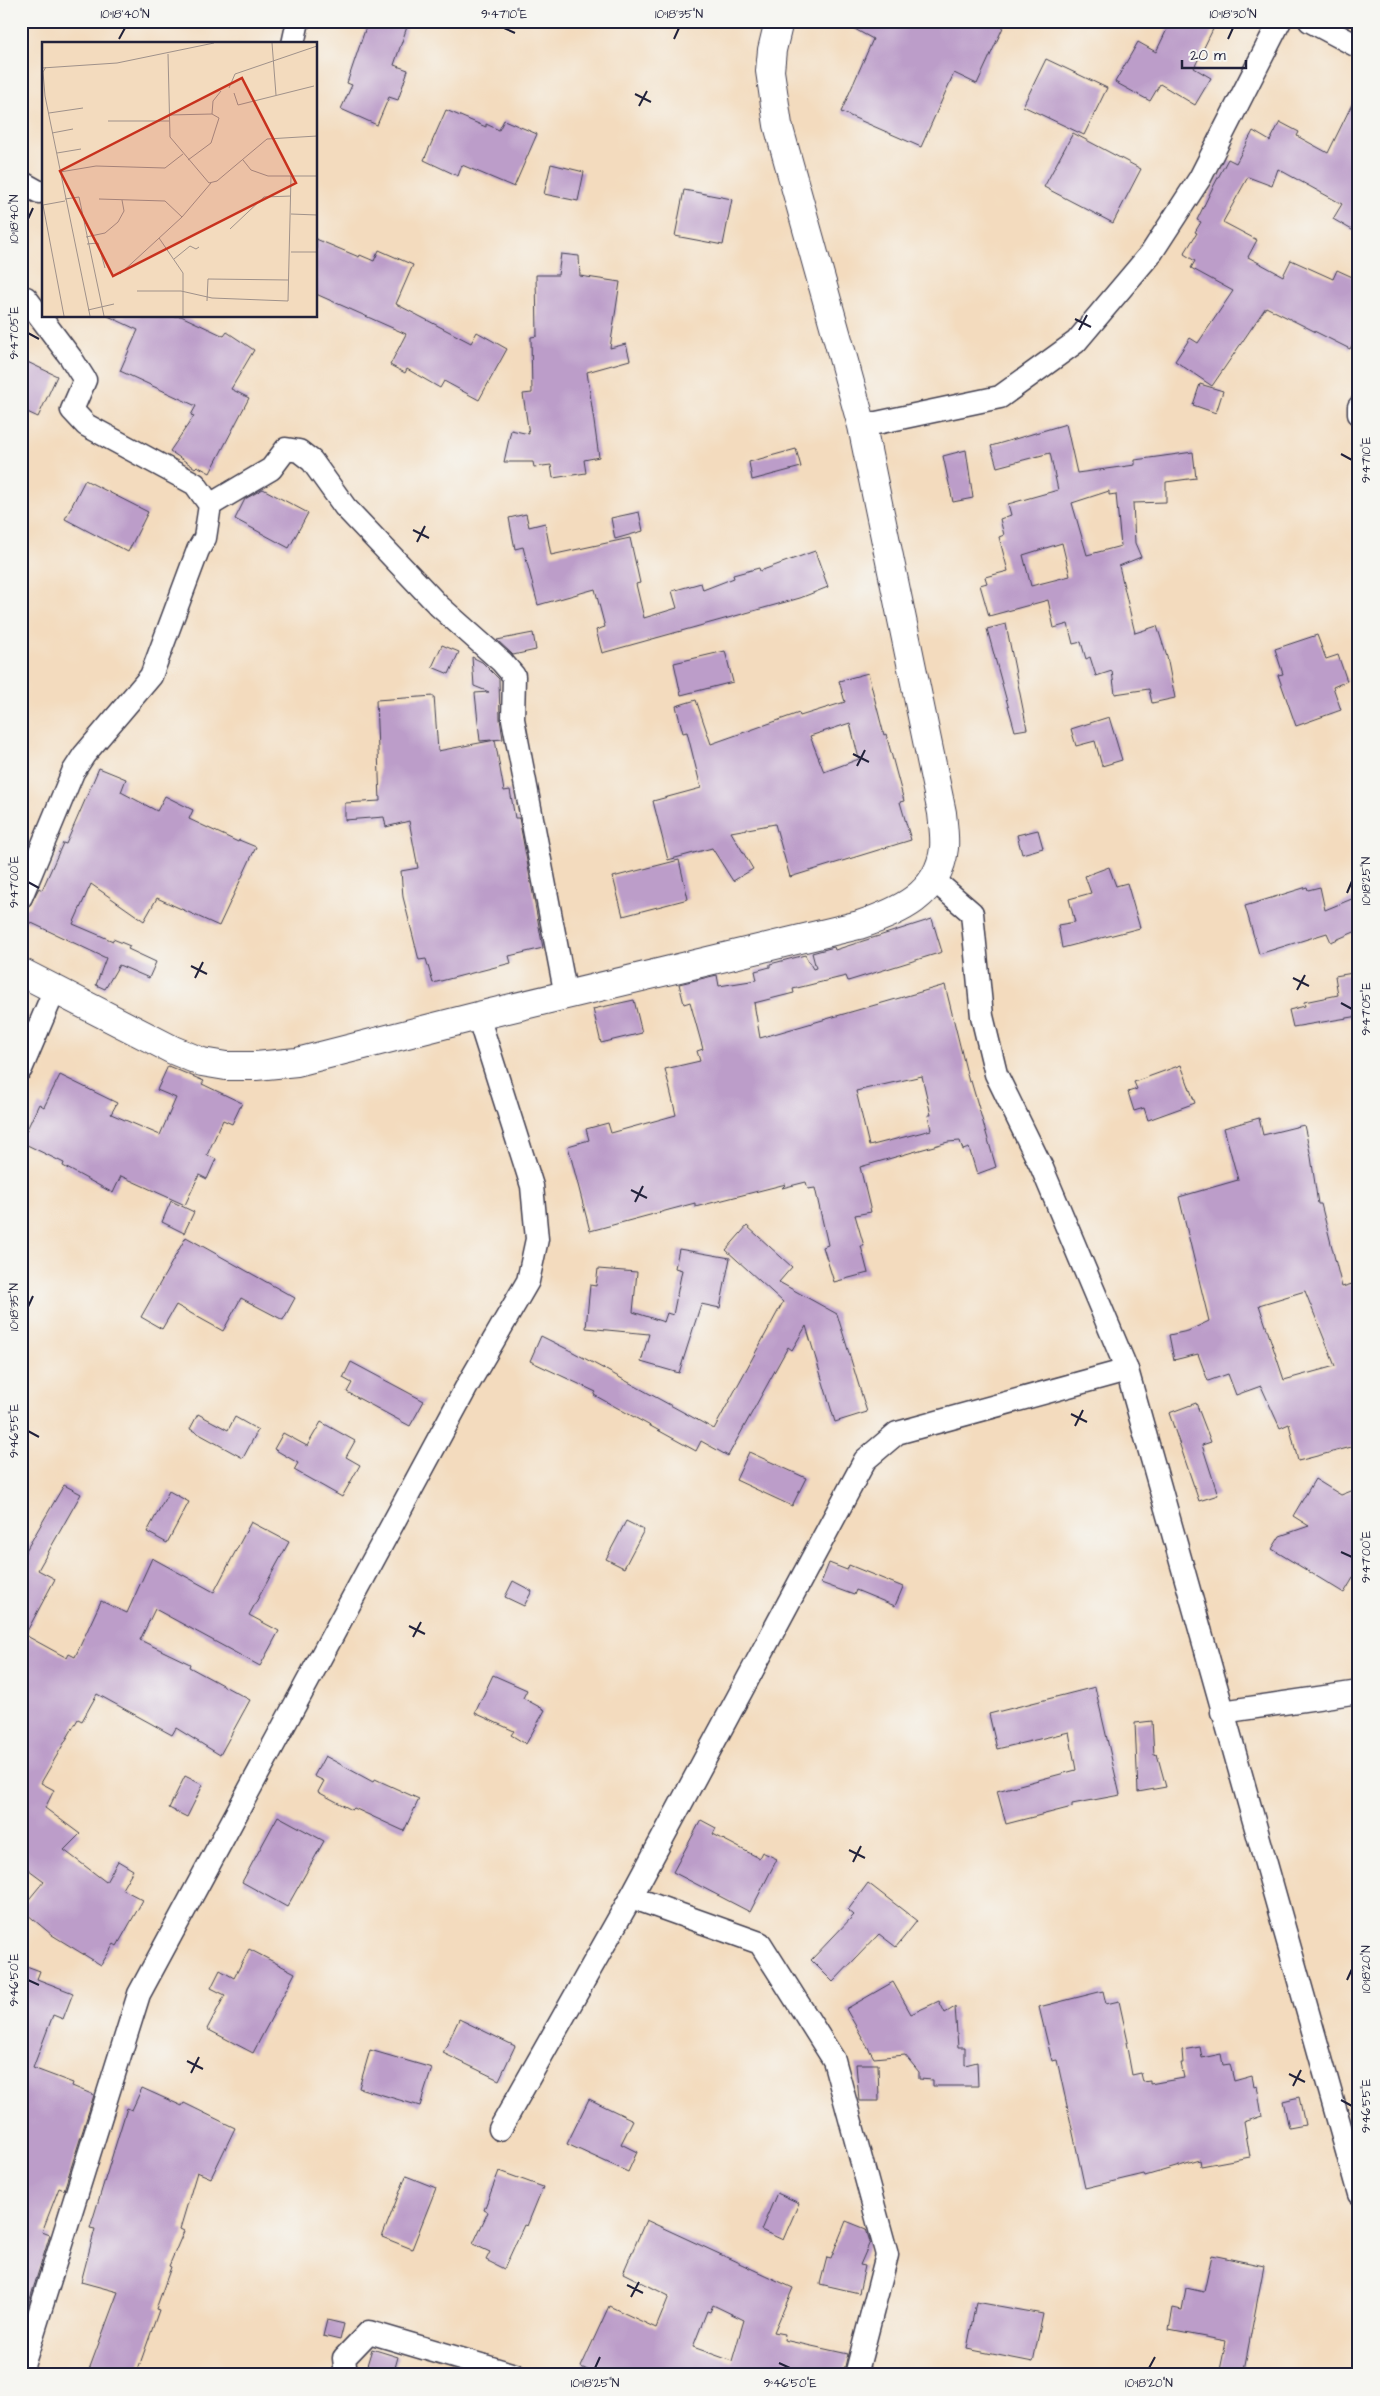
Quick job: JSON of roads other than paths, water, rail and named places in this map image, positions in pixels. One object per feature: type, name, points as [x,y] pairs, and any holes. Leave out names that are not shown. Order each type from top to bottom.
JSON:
[{"type":"street","points":[[293,42],[298,21]]},
{"type":"street","points":[[21,972],[173,1050],[202,1062],[226,1066],[297,1062],[478,1016],[859,925],[889,915],[916,899],[934,880],[944,847],[942,813],[862,426],[778,125],[770,71],[772,50],[779,21]]},
{"type":"street","points":[[862,426],[1000,397],[1076,342],[1152,252],[1200,178],[1280,21]]},
{"type":"street","points":[[1310,21],[1359,47]]},
{"type":"street","points":[[21,897],[73,772],[84,755],[151,676],[198,550],[205,538],[210,505],[195,484],[86,425],[72,410],[85,380],[72,358],[26,298]]},
{"type":"street","points":[[1359,407],[1359,414]]},
{"type":"street","points":[[210,505],[271,469],[286,449],[293,448],[299,451],[312,461],[345,507],[432,599],[502,662],[514,676],[513,720],[566,996]]},
{"type":"street","points":[[934,880],[972,913],[982,1016],[996,1074],[1042,1168],[1127,1370],[1359,2194]]},
{"type":"street","points":[[21,1069],[55,989]]},
{"type":"street","points":[[21,2372],[139,1994],[438,1440],[528,1281],[537,1239],[532,1186],[478,1016]]},
{"type":"street","points":[[500,2129],[631,1897],[865,1460],[897,1434],[1127,1370]]},
{"type":"street","points":[[1222,1712],[1359,1692]]},
{"type":"street","points":[[631,1897],[760,1943],[834,2060],[887,2255],[856,2375]]},
{"type":"street","points":[[346,2375],[344,2358],[369,2332],[516,2375]]}]
